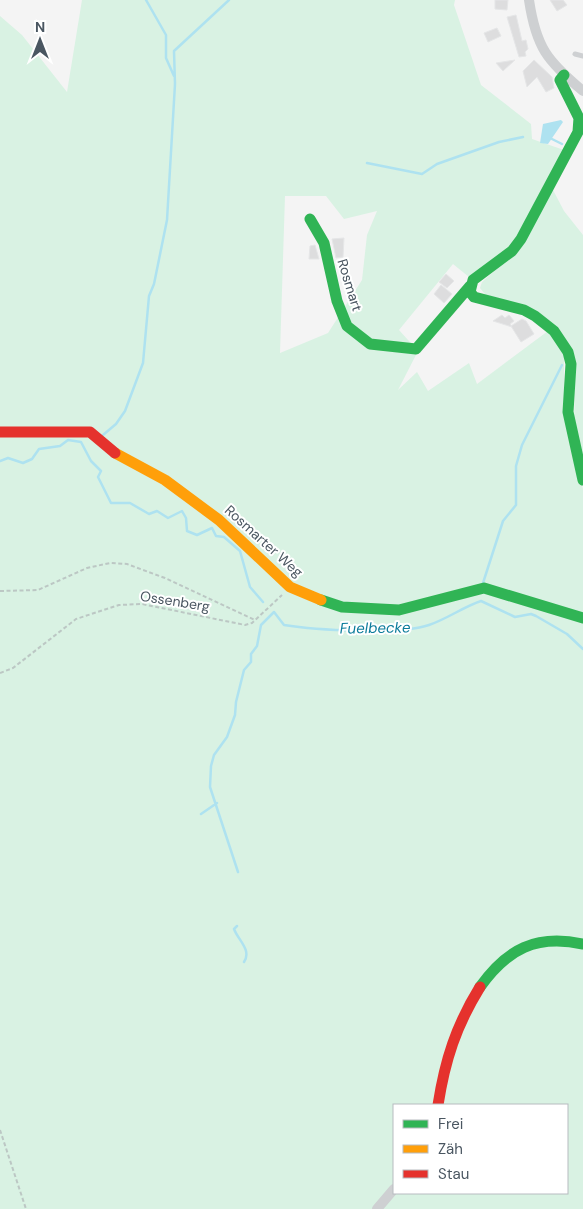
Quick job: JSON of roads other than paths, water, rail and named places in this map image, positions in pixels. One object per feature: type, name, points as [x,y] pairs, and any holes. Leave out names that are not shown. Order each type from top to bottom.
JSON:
[{"type":"street","name":"Rosmart","points":[[529,0],[532,21],[542,49],[564,75],[583,91]]},
{"type":"street","name":"Rosmart","points":[[310,218],[324,243],[332,284],[347,326],[370,344],[416,349],[470,286],[473,280],[512,252],[521,239],[578,132],[579,118],[560,80],[564,75]]},
{"type":"street","points":[[470,286],[470,292],[474,297],[524,310],[535,316],[554,330],[568,352],[571,364],[568,412],[583,480]]},
{"type":"street","name":"Rosmarter Weg","points":[[0,432],[90,432],[117,455],[165,480],[219,520],[290,587],[310,597],[342,607],[399,610],[484,588],[583,618]]},
{"type":"street","points":[[438,1104],[444,1068],[453,1041],[463,1018],[485,981],[511,953],[540,941],[559,940],[583,944]]},
{"type":"street","points":[[377,1209],[393,1190]]},
{"type":"lane","points":[[575,54],[583,56]]},
{"type":"water","points":[[561,120],[563,122],[548,144],[540,143],[543,124]]},
{"type":"waterway","points":[[146,0],[166,35],[166,58],[174,76]]},
{"type":"waterway","points":[[103,435],[116,424],[125,411],[143,363],[149,296],[154,284],[167,220],[175,84],[174,51],[229,0]]},
{"type":"waterway","points":[[367,163],[422,174],[437,164],[499,142],[523,137]]},
{"type":"waterway","points":[[552,139],[562,144]]},
{"type":"waterway","points":[[483,583],[503,521],[516,505],[516,466],[522,445],[562,365]]},
{"type":"waterway","name":"Fuelbecke","points":[[0,461],[8,458],[23,463],[32,459],[39,449],[60,446],[68,440],[81,442],[91,461],[101,471],[98,477],[111,503],[130,503],[149,514],[157,511],[168,518],[182,511],[186,518],[187,531],[197,535],[212,528],[216,536],[224,537],[240,551],[250,587],[263,602]]},
{"type":"waterway","name":"Fuelbecke","points":[[238,872],[210,787],[211,766],[214,755],[227,737],[235,715],[236,702],[244,670],[251,662],[251,654],[257,646],[261,625],[274,612],[284,625],[336,630],[399,630],[429,625],[481,601],[515,617],[531,614],[536,616],[567,634],[583,649]]},
{"type":"waterway","points":[[201,814],[217,803]]},
{"type":"waterway","points":[[237,926],[234,929],[244,945],[246,953],[244,962]]}]
